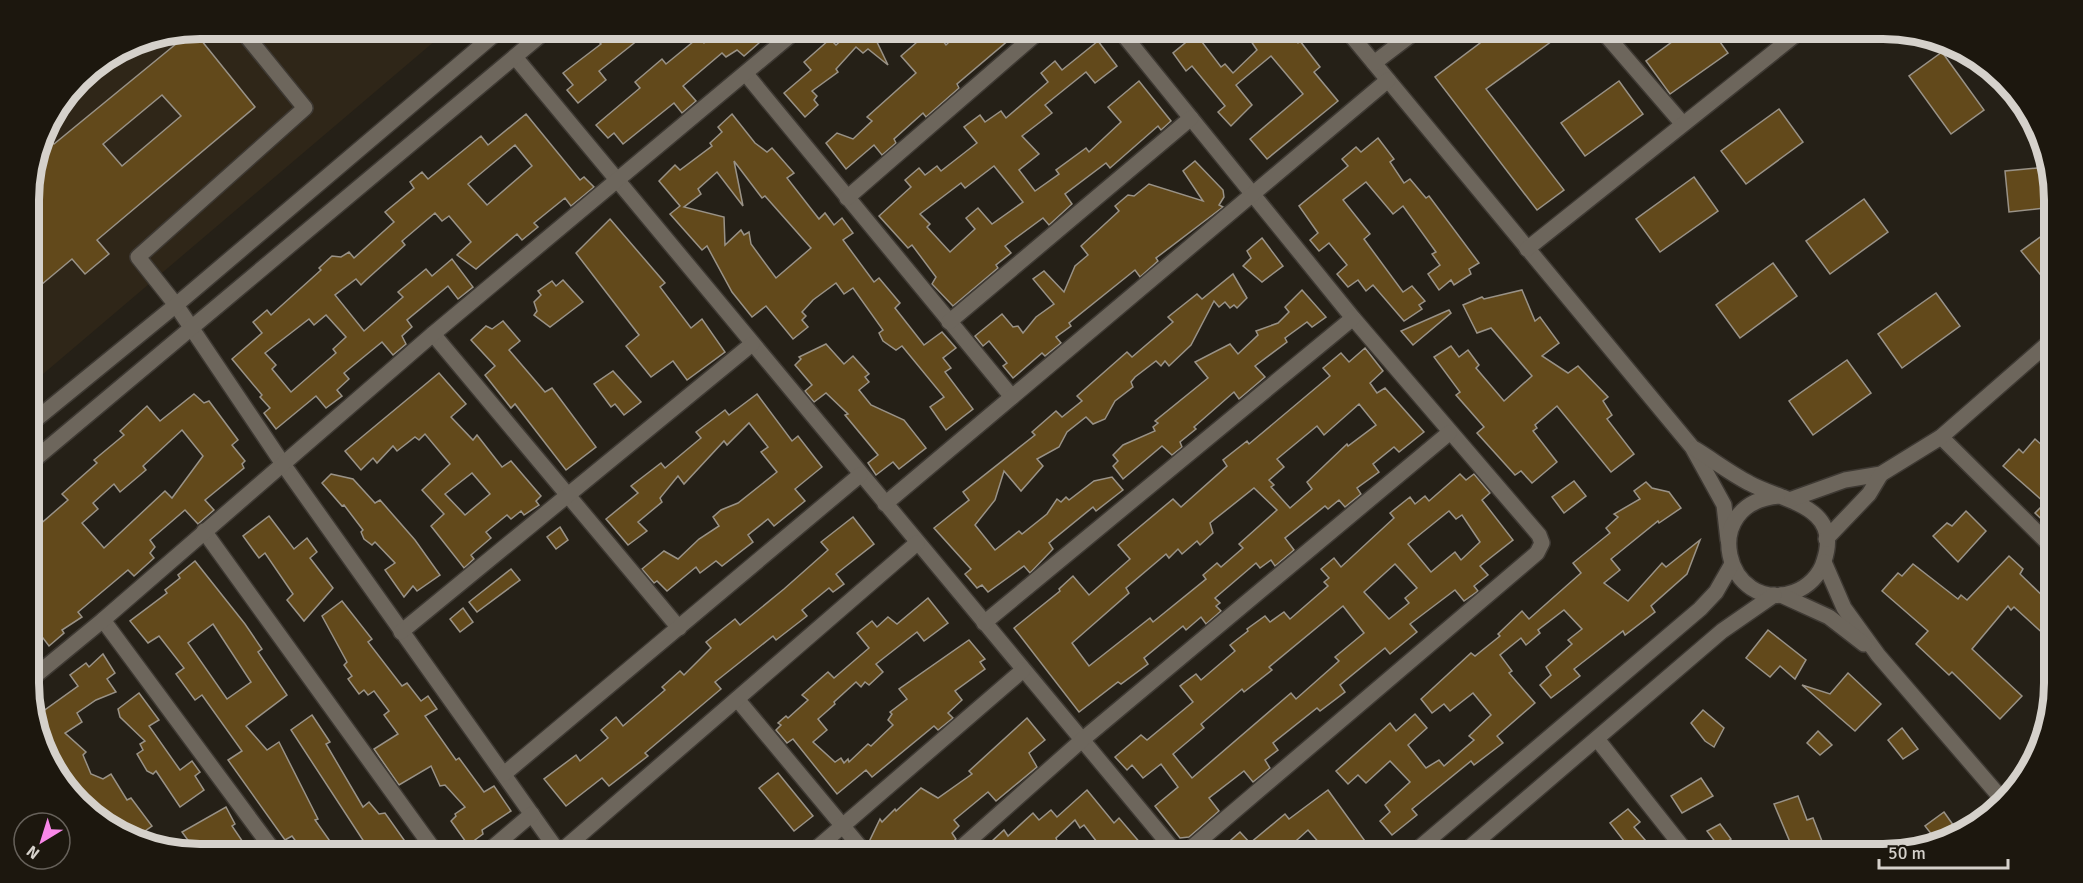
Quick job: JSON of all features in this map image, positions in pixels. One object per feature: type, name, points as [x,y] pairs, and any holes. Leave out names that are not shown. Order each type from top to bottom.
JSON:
[{"type":"street","points":[[249,39],[305,108],[138,257],[176,305],[283,464],[552,844]]},
{"type":"street","points":[[39,417],[176,305],[489,39]]},
{"type":"street","points":[[39,456],[536,39]]},
{"type":"street","points":[[39,673],[103,620],[433,334],[786,39]]},
{"type":"street","points":[[847,198],[1030,39]]},
{"type":"street","points":[[1127,39],[1353,318],[1449,433],[1539,535],[1541,548],[1196,844]]},
{"type":"street","points":[[1354,39],[1692,447],[1724,505],[1732,564],[1746,584],[1757,591],[1778,595],[1829,617],[1878,655]]},
{"type":"street","points":[[1374,63],[1406,39]]},
{"type":"street","points":[[1609,39],[1682,123]]},
{"type":"street","points":[[1527,249],[1790,39]]},
{"type":"street","points":[[515,57],[1169,844]]},
{"type":"street","points":[[746,74],[1011,397]]},
{"type":"street","points":[[885,504],[1388,80]]},
{"type":"street","points":[[949,321],[1191,118]]},
{"type":"street","points":[[984,623],[1353,318]]},
{"type":"street","points":[[433,334],[679,628]]},
{"type":"street","points":[[401,632],[752,344]]},
{"type":"street","points":[[1728,540],[1737,517],[1745,508],[1767,497],[1786,497],[1845,480],[1881,474],[1941,437],[2044,348]]},
{"type":"street","points":[[965,844],[1082,740],[1449,433]]},
{"type":"street","points":[[1941,437],[2044,539]]},
{"type":"street","points":[[1474,844],[1722,631],[1778,595],[1804,587],[1814,579],[1824,562],[1826,539],[1820,521],[1813,512],[1786,497],[1750,484],[1692,447]]},
{"type":"street","points":[[1826,539],[1869,494],[1881,474]]},
{"type":"street","points":[[504,774],[860,475]]},
{"type":"street","points":[[204,531],[430,844]]},
{"type":"street","points":[[570,844],[917,543]]},
{"type":"street","points":[[1824,562],[1844,609],[1878,655],[1998,795]]},
{"type":"street","points":[[1424,844],[1700,609],[1716,592],[1732,564]]},
{"type":"street","points":[[103,620],[268,844]]},
{"type":"street","points":[[821,844],[1023,670]]},
{"type":"street","points":[[737,699],[857,844]]},
{"type":"street","points":[[1597,739],[1680,844]]},
{"type":"street","points":[[497,844],[532,814]]},
{"type":"shaded area","points":[[437,39],[39,378],[39,189],[44,158],[51,138],[72,102],[102,72],[138,51],[179,40]]},
{"type":"building","points":[[200,39],[255,107],[97,240],[109,254],[85,274],[72,259],[39,287],[39,189],[44,158],[50,140],[54,144],[181,40]],"holes":[[[162,95],[181,116],[122,166],[103,144]]]},
{"type":"building","points":[[639,39],[599,71],[606,80],[578,103],[567,90],[573,85],[563,73],[601,44],[597,40]]},
{"type":"building","points":[[697,39],[701,39],[704,43],[708,39],[756,39],[759,43],[744,56],[737,50],[726,57],[722,53],[683,86],[696,101],[682,113],[674,103],[623,144],[614,133],[608,138],[596,125],[640,88],[635,82],[662,59],[666,64]]},
{"type":"building","points":[[830,39],[836,45],[843,39],[880,39],[877,42],[888,65],[868,49],[863,53],[856,47],[836,69],[838,72],[812,91],[817,96],[814,100],[818,105],[805,117],[784,93],[811,70],[804,62]]},
{"type":"building","points":[[920,39],[941,39],[946,45],[952,39],[1010,39],[957,84],[959,88],[926,117],[923,113],[894,139],[896,143],[882,155],[874,145],[846,169],[826,143],[837,133],[853,139],[872,121],[867,117],[916,73],[901,56]]},
{"type":"building","points":[[1190,39],[1200,39],[1221,67],[1225,64],[1233,73],[1257,50],[1250,39],[1295,39],[1298,43],[1300,41],[1320,67],[1314,72],[1338,101],[1267,159],[1250,139],[1303,94],[1271,56],[1236,85],[1252,105],[1231,126],[1218,112],[1225,106],[1192,66],[1186,71],[1173,53]]},
{"type":"building","points":[[1485,39],[1555,39],[1486,89],[1564,190],[1537,210],[1435,77]]},
{"type":"building","points":[[1676,39],[1718,39],[1728,53],[1670,94],[1646,61]]},
{"type":"building","points":[[1098,41],[1117,66],[1095,83],[1086,72],[1045,105],[1052,113],[1022,136],[1039,154],[1019,170],[1035,191],[1059,174],[1056,170],[1086,148],[1089,152],[1121,122],[1108,107],[1139,81],[1171,121],[1161,130],[1158,126],[1110,168],[1106,163],[1065,194],[1072,204],[1049,225],[1043,218],[1005,246],[1011,253],[996,265],[998,268],[953,306],[932,284],[936,277],[912,245],[908,248],[879,216],[911,187],[905,180],[919,168],[925,175],[937,166],[941,171],[977,143],[964,127],[980,115],[985,122],[1001,111],[1006,118],[1048,82],[1041,73],[1055,61],[1062,70]],"holes":[[[994,166],[1023,202],[992,224],[978,208],[966,218],[975,229],[950,252],[927,227],[930,224],[920,214],[961,183],[965,188]]]},
{"type":"building","points":[[1942,52],[1984,110],[1951,134],[1909,76]]},
{"type":"building","points":[[1619,81],[1643,114],[1585,156],[1561,123]]},
{"type":"building","points":[[1779,109],[1803,142],[1746,184],[1721,151]]},
{"type":"building","points":[[526,114],[580,180],[584,177],[594,187],[571,206],[565,198],[534,223],[538,227],[522,240],[517,234],[476,269],[457,255],[471,242],[449,216],[442,221],[435,213],[402,241],[405,245],[361,285],[356,279],[335,295],[364,331],[403,297],[398,292],[426,269],[432,276],[452,259],[473,287],[458,299],[448,286],[407,320],[412,327],[402,336],[406,344],[393,355],[382,342],[344,373],[349,379],[337,390],[342,396],[326,408],[316,396],[276,429],[264,413],[270,408],[260,397],[262,395],[232,359],[262,333],[253,322],[267,310],[271,315],[321,270],[319,268],[332,256],[341,257],[349,252],[354,258],[394,222],[385,212],[414,188],[410,182],[422,172],[428,179],[481,136],[488,145]],"holes":[[[515,145],[532,166],[487,205],[468,184]],[[326,315],[346,337],[333,349],[336,353],[291,392],[272,369],[276,365],[265,353],[309,319],[314,325]]]},
{"type":"building","points":[[732,114],[755,143],[767,152],[772,148],[794,173],[787,178],[819,219],[825,213],[834,225],[842,218],[853,233],[843,240],[874,282],[879,278],[900,303],[895,308],[924,345],[942,332],[956,348],[943,358],[951,368],[945,372],[973,409],[946,430],[930,407],[944,397],[902,346],[896,350],[883,341],[879,333],[883,330],[853,288],[844,294],[836,283],[813,300],[802,312],[806,316],[802,320],[808,327],[793,339],[766,306],[752,317],[732,292],[707,246],[702,250],[670,214],[680,206],[659,181],[675,165],[680,170],[712,146],[710,143],[722,132],[718,127]],"holes":[[[734,161],[762,198],[765,196],[811,248],[776,278],[751,244],[749,232],[744,235],[741,230],[725,245],[724,217],[684,207],[701,194],[698,189],[717,172],[743,206]]]},
{"type":"building","points":[[1378,138],[1394,159],[1390,162],[1404,183],[1410,179],[1426,198],[1429,196],[1479,263],[1469,269],[1471,274],[1454,285],[1451,280],[1439,290],[1428,274],[1440,265],[1432,254],[1436,252],[1403,206],[1393,214],[1366,182],[1343,200],[1370,234],[1364,239],[1403,292],[1412,286],[1425,301],[1419,305],[1422,309],[1404,321],[1373,285],[1366,291],[1358,280],[1348,287],[1337,274],[1347,265],[1329,243],[1319,251],[1310,240],[1318,233],[1299,206],[1348,166],[1342,159],[1356,147],[1361,152]]},
{"type":"building","points":[[1195,161],[1223,190],[1224,197],[1219,205],[1223,207],[1156,258],[1158,261],[1140,277],[1135,270],[1069,323],[1071,326],[1056,337],[1061,343],[1045,356],[1042,353],[1013,378],[1003,366],[1007,363],[989,341],[983,346],[975,336],[1002,314],[1013,327],[1018,326],[1023,333],[1036,317],[1054,304],[1033,279],[1044,271],[1064,292],[1075,266],[1088,255],[1081,246],[1119,211],[1115,206],[1128,195],[1134,196],[1149,184],[1203,201],[1183,171]]},
{"type":"building","points":[[2041,168],[2044,208],[2009,212],[2005,171]]},
{"type":"building","points":[[1694,177],[1718,211],[1660,252],[1636,219]]},
{"type":"building","points":[[1864,199],[1888,232],[1830,274],[1806,241]]},
{"type":"building","points":[[610,219],[665,283],[660,287],[691,328],[702,319],[725,352],[687,380],[673,361],[651,377],[626,346],[639,335],[576,253]]},
{"type":"building","points":[[2043,235],[2044,279],[2021,251]]},
{"type":"building","points":[[1262,238],[1283,266],[1262,282],[1243,266],[1251,258],[1247,251]]},
{"type":"building","points":[[1773,263],[1797,296],[1740,338],[1716,305]]},
{"type":"building","points":[[1233,274],[1247,298],[1237,308],[1234,305],[1230,308],[1225,302],[1219,307],[1214,301],[1191,345],[1169,366],[1165,361],[1161,366],[1156,361],[1135,377],[1131,382],[1133,387],[1115,401],[1105,419],[1093,424],[1086,417],[1067,432],[1059,447],[1037,459],[1043,466],[1021,491],[1004,471],[995,500],[975,525],[995,550],[1019,531],[1022,534],[1047,514],[1057,499],[1061,502],[1066,497],[1069,500],[1094,481],[1112,477],[1123,490],[1096,511],[1093,507],[1049,543],[1053,549],[1030,573],[1024,566],[988,592],[982,585],[977,588],[965,574],[971,569],[934,528],[969,500],[963,492],[1035,435],[1032,432],[1056,411],[1062,417],[1082,401],[1077,396],[1127,352],[1132,357],[1173,322],[1168,317],[1197,294],[1202,299]]},
{"type":"building","points":[[563,280],[583,302],[550,327],[534,315],[537,311],[534,302],[541,295],[538,291],[552,281],[556,286]]},
{"type":"building","points":[[1302,290],[1326,317],[1312,327],[1307,322],[1285,338],[1287,342],[1255,366],[1265,377],[1239,399],[1234,392],[1194,427],[1196,429],[1180,442],[1182,447],[1172,455],[1162,446],[1123,479],[1113,466],[1118,461],[1113,455],[1123,445],[1155,431],[1153,427],[1158,423],[1155,421],[1208,378],[1195,362],[1230,344],[1238,354],[1258,335],[1256,331],[1278,323],[1289,312],[1285,307]]},
{"type":"building","points":[[1522,290],[1535,321],[1540,317],[1559,343],[1542,356],[1568,373],[1578,366],[1608,397],[1603,401],[1612,415],[1607,419],[1634,454],[1611,472],[1557,406],[1535,425],[1537,428],[1533,431],[1557,462],[1532,483],[1521,471],[1515,475],[1477,433],[1484,427],[1456,395],[1460,392],[1434,357],[1451,346],[1459,357],[1468,350],[1479,365],[1476,368],[1504,401],[1532,376],[1491,328],[1477,333],[1463,305],[1482,297],[1484,299]]},
{"type":"building","points":[[1936,293],[1960,326],[1902,368],[1878,334]]},
{"type":"building","points":[[1449,310],[1451,313],[1413,345],[1401,331]]},
{"type":"building","points":[[503,321],[520,341],[509,350],[545,392],[552,388],[596,447],[566,470],[515,404],[511,408],[485,375],[495,366],[471,340],[486,326],[492,329]]},
{"type":"building","points":[[826,344],[844,364],[853,356],[869,374],[865,377],[869,382],[859,390],[871,405],[904,420],[926,448],[899,469],[893,462],[876,475],[868,463],[878,455],[845,415],[848,414],[826,393],[814,402],[805,391],[812,385],[795,365],[801,359],[799,357]]},
{"type":"building","points":[[1365,348],[1383,371],[1370,383],[1377,393],[1385,388],[1424,432],[1399,452],[1394,447],[1373,464],[1379,472],[1357,488],[1361,494],[1345,507],[1339,500],[1328,509],[1325,506],[1285,538],[1294,550],[1275,566],[1271,560],[1260,568],[1256,563],[1215,598],[1220,603],[1216,606],[1221,611],[1206,624],[1201,617],[1186,630],[1183,626],[1144,658],[1148,664],[1121,684],[1118,682],[1079,712],[1014,628],[1060,591],[1059,589],[1073,576],[1089,595],[1130,559],[1118,545],[1173,499],[1181,507],[1227,466],[1223,460],[1247,441],[1249,444],[1330,376],[1323,368],[1341,353],[1349,362]],"holes":[[[1359,404],[1376,425],[1348,446],[1347,444],[1307,482],[1312,489],[1290,508],[1271,487],[1274,485],[1269,480],[1284,467],[1277,459],[1317,426],[1324,435]],[[1254,488],[1277,510],[1239,544],[1243,548],[1221,567],[1217,563],[1203,575],[1206,579],[1153,622],[1150,618],[1089,666],[1072,643],[1129,593],[1126,588],[1166,554],[1169,558],[1178,549],[1182,554],[1197,541],[1200,545],[1213,533],[1210,523]]]},
{"type":"building","points":[[1847,360],[1871,393],[1813,435],[1789,401]]},
{"type":"building","points":[[613,371],[641,402],[624,415],[615,404],[611,407],[594,384]]},
{"type":"building","points":[[439,373],[466,404],[451,417],[473,440],[477,435],[502,467],[511,461],[541,496],[536,501],[539,505],[524,515],[521,511],[511,519],[507,515],[486,532],[491,538],[471,555],[474,559],[464,568],[431,526],[444,514],[422,490],[450,464],[425,434],[419,440],[415,437],[397,451],[393,446],[377,463],[373,458],[361,470],[345,451]],"holes":[[[472,473],[490,494],[465,515],[445,494]]]},
{"type":"building","points":[[194,394],[204,403],[209,401],[238,440],[232,445],[245,461],[242,464],[244,468],[205,500],[214,510],[198,524],[185,510],[150,540],[155,547],[150,553],[154,558],[134,576],[128,570],[78,612],[82,617],[62,630],[64,633],[49,646],[39,635],[39,525],[68,500],[62,494],[97,463],[94,460],[124,435],[120,431],[147,406],[160,421]],"holes":[[[182,430],[203,456],[172,498],[165,491],[104,548],[82,523],[98,509],[93,503],[114,484],[120,492],[146,470],[143,466]]]},
{"type":"building","points":[[757,394],[792,441],[798,436],[822,467],[795,489],[805,501],[774,526],[768,519],[748,535],[753,542],[722,566],[716,561],[700,573],[696,567],[667,591],[657,581],[654,583],[642,569],[664,551],[678,559],[699,539],[719,526],[713,517],[721,510],[738,503],[777,472],[761,452],[768,447],[749,423],[727,445],[724,441],[684,484],[678,476],[660,498],[662,502],[638,522],[647,531],[628,545],[606,519],[638,493],[631,486],[661,463],[665,468],[701,438],[696,432],[725,410],[729,415]]},
{"type":"building","points":[[2035,439],[2044,447],[2044,502],[2003,466],[2019,449],[2023,453]]},
{"type":"building","points":[[331,474],[353,479],[375,503],[380,500],[415,540],[440,575],[417,591],[413,586],[404,597],[385,570],[395,563],[375,542],[372,545],[364,539],[361,532],[363,530],[344,505],[342,506],[322,483]]},
{"type":"building","points":[[1460,474],[1466,480],[1474,474],[1490,493],[1482,500],[1513,540],[1480,566],[1488,575],[1474,586],[1478,591],[1464,601],[1455,590],[1410,624],[1417,632],[1390,654],[1385,648],[1340,685],[1345,692],[1320,711],[1317,708],[1273,743],[1278,750],[1265,760],[1270,768],[1253,782],[1244,771],[1209,798],[1219,811],[1189,837],[1180,838],[1155,806],[1178,787],[1161,764],[1143,778],[1132,765],[1127,770],[1115,757],[1141,735],[1147,740],[1193,702],[1180,686],[1196,674],[1201,680],[1235,651],[1230,645],[1248,631],[1247,629],[1265,616],[1270,622],[1284,612],[1290,619],[1328,586],[1324,582],[1329,578],[1321,569],[1334,558],[1341,567],[1394,518],[1390,513],[1410,497],[1415,504],[1425,496],[1429,501]],"holes":[[[1449,511],[1456,519],[1462,515],[1480,542],[1461,560],[1455,552],[1431,572],[1408,544]],[[1395,564],[1417,588],[1405,598],[1409,603],[1389,619],[1364,592]],[[1343,606],[1364,633],[1335,657],[1339,661],[1296,699],[1291,693],[1192,778],[1173,754],[1204,728],[1201,724],[1242,689],[1244,692],[1272,670],[1269,667]]]},
{"type":"building","points":[[1574,481],[1586,496],[1564,513],[1552,497]]},
{"type":"building","points":[[1646,482],[1652,488],[1669,492],[1681,508],[1659,523],[1658,521],[1611,559],[1620,570],[1604,583],[1628,601],[1662,563],[1666,567],[1700,540],[1687,574],[1651,606],[1655,612],[1625,635],[1623,631],[1574,669],[1580,676],[1551,698],[1540,685],[1551,675],[1546,667],[1572,644],[1568,640],[1582,629],[1564,610],[1538,630],[1540,633],[1526,645],[1521,638],[1500,655],[1512,671],[1509,673],[1535,703],[1497,736],[1503,743],[1474,765],[1471,761],[1412,809],[1417,815],[1392,835],[1380,821],[1390,812],[1385,805],[1410,782],[1390,761],[1366,783],[1358,775],[1348,784],[1336,771],[1390,723],[1396,731],[1415,714],[1427,728],[1408,745],[1426,768],[1439,760],[1444,766],[1474,740],[1469,736],[1491,715],[1473,693],[1450,711],[1444,704],[1432,713],[1421,699],[1471,653],[1475,656],[1500,636],[1498,634],[1522,611],[1529,619],[1581,573],[1573,563],[1610,533],[1606,528],[1618,517],[1614,514],[1640,499],[1634,491]]},
{"type":"building","points":[[2044,504],[2044,522],[2035,513]]},
{"type":"building","points":[[1966,511],[1986,531],[1958,562],[1933,536],[1947,523],[1952,526]]},
{"type":"building","points":[[269,516],[294,549],[307,538],[317,552],[310,558],[333,588],[304,621],[287,600],[293,594],[265,553],[259,558],[243,536]]},
{"type":"building","points":[[853,517],[874,544],[836,574],[844,584],[833,592],[829,588],[802,610],[807,616],[776,640],[773,636],[715,682],[721,689],[645,753],[648,756],[609,786],[602,778],[566,806],[544,779],[576,755],[580,761],[608,738],[601,730],[616,717],[623,726],[665,690],[662,687],[680,671],[684,675],[711,648],[706,642],[735,619],[740,625],[784,589],[828,550],[821,542]]},
{"type":"building","points":[[560,527],[568,540],[556,549],[547,537]]},
{"type":"building","points":[[2009,556],[2023,569],[2020,574],[2044,597],[2044,634],[2014,607],[2011,610],[2008,606],[1972,649],[2022,696],[2000,719],[1952,672],[1949,675],[1916,644],[1928,631],[1882,591],[1898,573],[1902,576],[1913,564],[1958,599],[1961,595],[1967,600]]},
{"type":"building","points":[[195,561],[262,649],[258,652],[287,695],[246,726],[267,750],[279,742],[318,819],[315,820],[332,844],[298,844],[292,836],[285,840],[228,760],[242,751],[202,695],[195,700],[176,674],[184,668],[159,636],[148,643],[130,621],[167,593],[165,590],[180,578],[178,575]],"holes":[[[213,624],[251,682],[227,699],[188,643]]]},
{"type":"building","points":[[511,569],[520,580],[477,612],[469,602]]},
{"type":"building","points":[[928,598],[948,623],[924,641],[917,632],[876,664],[883,672],[869,685],[865,682],[861,687],[856,682],[818,719],[827,730],[813,742],[835,762],[841,758],[844,763],[848,759],[849,762],[868,744],[871,746],[893,725],[888,720],[892,714],[890,712],[907,699],[899,689],[969,640],[985,659],[980,662],[985,669],[955,691],[962,700],[948,713],[953,718],[938,730],[934,726],[872,777],[866,770],[837,794],[793,739],[787,743],[776,730],[781,725],[778,723],[786,716],[788,718],[808,700],[802,695],[828,672],[834,678],[869,648],[857,633],[872,621],[877,627],[888,617],[897,624]]},
{"type":"building","points":[[342,601],[372,639],[368,642],[402,686],[407,683],[421,701],[428,696],[437,709],[425,716],[456,760],[459,758],[484,792],[494,786],[511,811],[482,830],[483,834],[467,844],[451,821],[456,816],[455,814],[465,807],[445,785],[440,786],[431,766],[399,785],[374,749],[398,734],[384,715],[389,711],[374,691],[368,695],[364,690],[359,694],[348,679],[352,676],[344,665],[347,662],[322,616]]},
{"type":"building","points":[[463,608],[473,622],[460,632],[450,619]]},
{"type":"building","points":[[1768,630],[1806,660],[1795,679],[1780,666],[1770,677],[1746,658]]},
{"type":"building","points":[[103,654],[115,673],[107,679],[116,692],[96,700],[77,713],[82,722],[65,733],[86,752],[83,755],[91,774],[103,779],[111,774],[127,800],[131,798],[152,826],[142,833],[102,811],[86,797],[61,764],[44,725],[42,712],[78,686],[70,675],[86,663],[89,667]]},
{"type":"building","points":[[1848,673],[1881,704],[1855,731],[1802,685],[1830,694]]},
{"type":"building","points":[[139,693],[159,720],[149,726],[180,770],[192,761],[200,772],[195,776],[204,790],[180,807],[156,771],[153,774],[147,771],[137,754],[143,750],[140,744],[145,741],[120,717],[118,709]]},
{"type":"building","points":[[1703,710],[1724,728],[1714,747],[1705,741],[1691,723]]},
{"type":"building","points":[[312,715],[330,742],[326,744],[363,807],[369,802],[379,814],[385,813],[407,844],[365,844],[291,730]]},
{"type":"building","points":[[1027,718],[1045,740],[1029,753],[1037,767],[996,801],[988,792],[954,820],[959,826],[952,833],[956,839],[950,844],[871,844],[869,842],[880,819],[882,822],[921,788],[938,798],[972,774],[969,771]]},
{"type":"building","points":[[1902,728],[1918,749],[1903,759],[1888,740]]},
{"type":"building","points":[[1818,731],[1832,745],[1820,755],[1807,743]]},
{"type":"building","points":[[778,773],[813,816],[794,831],[759,788]]},
{"type":"building","points":[[1701,778],[1713,796],[1682,813],[1671,796]]},
{"type":"building","points":[[1087,790],[1114,823],[1119,818],[1141,844],[1098,844],[1084,825],[1080,828],[1075,820],[1056,838],[1057,844],[989,844],[1004,830],[1008,836],[1033,813],[1039,820],[1051,810],[1057,817]]},
{"type":"building","points":[[1328,790],[1367,844],[1320,844],[1308,830],[1293,844],[1281,842],[1279,844],[1226,844],[1240,832],[1250,843],[1285,814],[1289,819]]},
{"type":"building","points":[[1798,796],[1807,820],[1813,818],[1823,844],[1791,844],[1774,804]]},
{"type":"building","points":[[226,807],[235,824],[232,826],[244,844],[190,844],[182,832]]},
{"type":"building","points":[[1628,809],[1640,822],[1634,827],[1648,844],[1626,844],[1610,823]]},
{"type":"building","points":[[1944,812],[1954,827],[1933,836],[1925,826]]},
{"type":"building","points":[[1720,824],[1731,839],[1724,844],[1717,844],[1707,831]]}]
